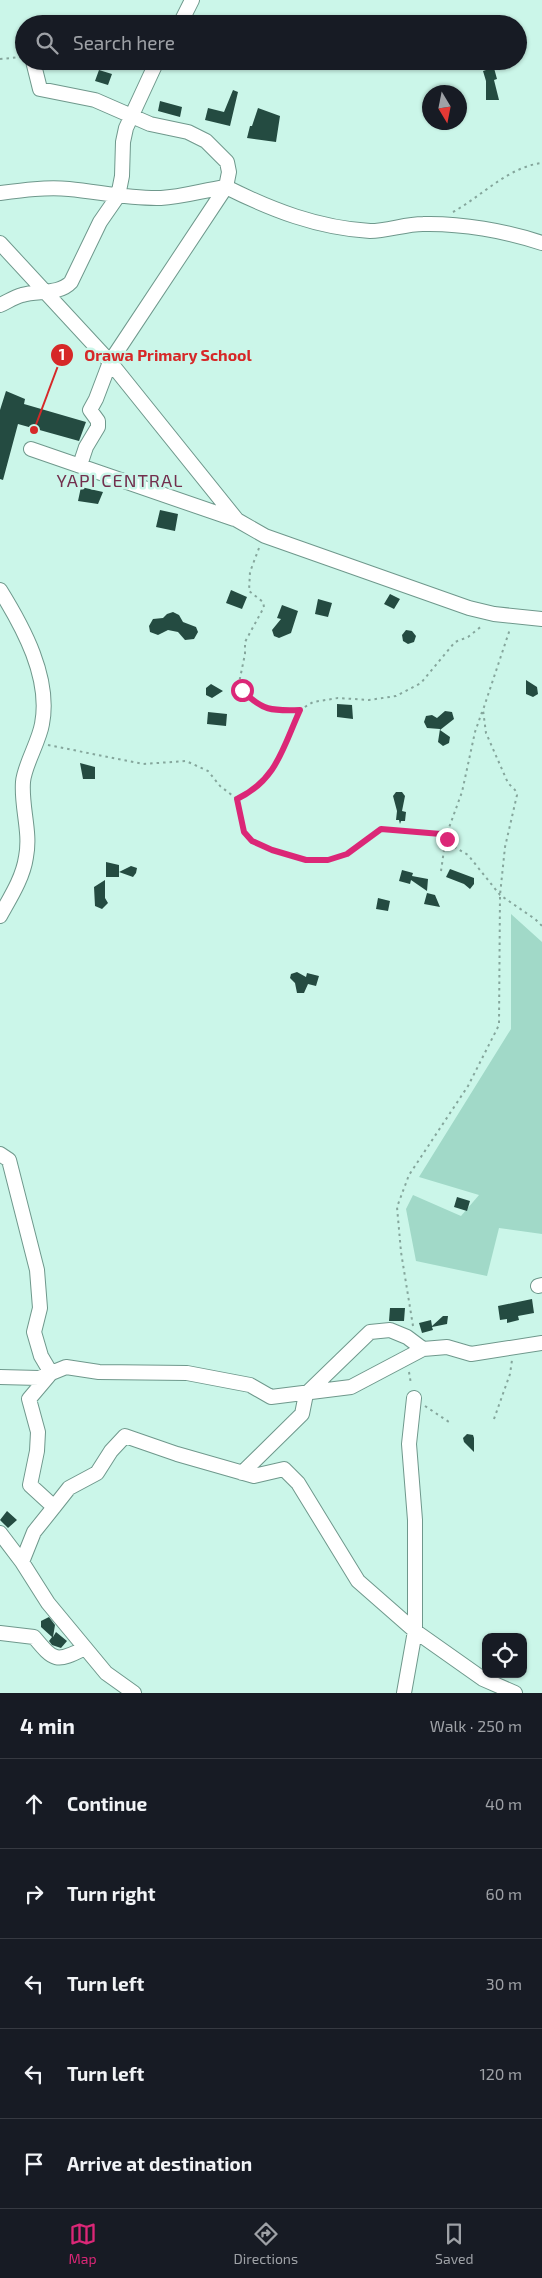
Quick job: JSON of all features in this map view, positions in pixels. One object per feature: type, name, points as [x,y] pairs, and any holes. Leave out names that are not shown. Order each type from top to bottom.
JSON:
[{"type":"street","points":[[184,15],[192,0]]},
{"type":"street","points":[[35,70],[40,89],[95,100],[150,124],[188,132],[206,141],[227,162],[229,172],[226,187],[110,362],[90,410],[98,420],[98,427],[86,447],[80,466]]},
{"type":"street","points":[[0,305],[20,296],[66,288],[71,282],[100,222],[118,196],[122,176],[123,142],[130,116],[153,70]]},
{"type":"street","points":[[0,193],[30,188],[69,189],[118,196],[180,196],[226,187],[259,204],[297,218],[332,227],[371,231],[398,229],[423,224],[514,234],[542,243]]},
{"type":"street","points":[[0,243],[110,362],[237,520]]},
{"type":"street","points":[[31,449],[237,520],[265,536],[469,608],[494,614],[542,619]]},
{"type":"street","points":[[0,590],[24,631],[32,649],[40,677],[43,703],[43,723],[23,778],[22,797],[27,843],[26,856],[23,870],[0,916]]},
{"type":"street","points":[[0,1154],[9,1160],[37,1270],[40,1308],[34,1332],[41,1356],[50,1373]]},
{"type":"street","points":[[242,1473],[302,1414],[306,1394],[370,1332],[390,1330],[407,1337],[423,1349]]},
{"type":"street","points":[[0,1376],[40,1378],[66,1367],[99,1372],[187,1373],[250,1385],[271,1397],[351,1387],[423,1349],[447,1347],[471,1354],[542,1342]]},
{"type":"street","points":[[50,1373],[29,1399],[38,1432],[37,1451],[30,1485],[54,1507]]},
{"type":"street","points":[[404,1693],[415,1631],[416,1520],[408,1444],[414,1398]]},
{"type":"street","points":[[22,1562],[34,1532],[69,1488],[97,1473],[111,1451],[125,1436],[177,1454],[254,1476],[284,1469],[298,1483],[358,1581],[415,1631],[483,1679],[515,1693]]},
{"type":"street","points":[[0,1534],[22,1562],[48,1603],[106,1673],[134,1693]]},
{"type":"street","points":[[0,1633],[34,1637],[50,1656],[66,1658],[86,1648]]},
{"type":"path","points":[[0,59],[15,57]]},
{"type":"path","points":[[451,213],[506,176],[542,163]]},
{"type":"path","points":[[265,536],[252,564],[249,588],[250,593],[263,602],[264,607],[245,642],[245,654],[238,683],[242,690],[257,704],[268,710],[300,710],[313,702],[338,698],[369,700],[405,693],[421,683],[429,675],[445,652],[455,642],[468,637],[494,614]]},
{"type":"path","points":[[441,872],[446,836],[462,792],[475,732],[516,615]]},
{"type":"path","points":[[237,799],[251,792],[279,762],[284,744],[300,710]]},
{"type":"path","points":[[423,1349],[413,1325],[401,1252],[397,1208],[409,1175],[468,1086],[499,1025],[500,895],[505,847],[517,795],[508,783],[486,733],[483,710]]},
{"type":"path","points":[[37,743],[143,764],[186,762],[208,771],[220,786],[237,799],[244,832],[252,841],[272,850],[306,860],[328,860],[347,854],[381,829],[446,836]]},
{"type":"path","points":[[446,836],[450,843],[468,855],[500,895],[542,926]]},
{"type":"path","points":[[494,1419],[510,1374],[514,1346]]},
{"type":"green space","points":[[511,914],[542,942],[542,1234],[499,1228],[487,1276],[416,1261],[406,1209],[413,1195],[461,1216],[479,1195],[419,1177],[511,1029]]},
{"type":"building","points":[[99,70],[112,74],[108,85],[95,81]]},
{"type":"building","points":[[495,70],[497,79],[494,80],[499,100],[486,100],[486,81],[483,71]]},
{"type":"building","points":[[233,90],[238,92],[230,126],[205,120],[208,108],[224,112]]},
{"type":"building","points":[[160,101],[182,107],[180,117],[158,111]]},
{"type":"building","points":[[258,108],[280,116],[276,142],[247,138]]},
{"type":"building","points":[[6,391],[25,399],[24,404],[86,422],[79,441],[18,424],[3,480],[0,479],[0,410]]},
{"type":"building","points":[[81,487],[103,492],[98,504],[78,501]]},
{"type":"building","points":[[160,510],[178,514],[175,531],[156,527]]},
{"type":"building","points":[[231,590],[247,597],[242,609],[226,603]]},
{"type":"building","points":[[390,594],[400,599],[394,609],[384,604]]},
{"type":"building","points":[[318,599],[332,603],[328,617],[315,614]]},
{"type":"building","points":[[282,605],[298,611],[291,633],[279,638],[274,636],[272,630],[281,619],[277,618]]},
{"type":"building","points":[[173,612],[179,615],[183,622],[196,627],[198,632],[194,639],[185,640],[178,632],[168,630],[158,635],[150,632],[149,626],[153,619],[163,618]]},
{"type":"building","points":[[406,630],[412,631],[416,636],[414,642],[408,644],[403,641],[402,635]]},
{"type":"building","points":[[526,680],[537,687],[538,694],[533,697],[526,694]]},
{"type":"building","points":[[211,684],[223,691],[212,698],[206,695],[206,688]]},
{"type":"building","points":[[337,704],[352,705],[353,719],[337,717]]},
{"type":"building","points":[[445,711],[452,712],[454,719],[440,730],[450,737],[449,743],[443,746],[438,742],[440,729],[427,728],[424,722],[426,716],[432,715],[437,718]]},
{"type":"building","points":[[208,712],[227,714],[226,726],[207,724]]},
{"type":"building","points":[[80,763],[95,767],[95,779],[83,779]]},
{"type":"building","points":[[396,792],[402,792],[405,796],[402,811],[406,812],[405,821],[401,821],[400,824],[399,820],[396,820],[397,811],[393,796]]},
{"type":"building","points":[[106,862],[119,865],[119,877],[106,877]]},
{"type":"building","points":[[131,866],[137,868],[133,877],[119,872]]},
{"type":"building","points":[[450,869],[474,878],[474,884],[470,889],[464,884],[446,877]]},
{"type":"building","points":[[402,870],[413,873],[412,876],[428,879],[427,891],[411,880],[410,884],[399,881]]},
{"type":"building","points":[[105,880],[105,898],[108,903],[102,909],[95,906],[94,887]]},
{"type":"building","points":[[427,893],[435,895],[440,907],[424,904]]},
{"type":"building","points":[[378,898],[390,901],[388,911],[376,909]]},
{"type":"building","points":[[297,972],[306,977],[307,973],[319,976],[316,986],[308,984],[304,993],[297,993],[295,983],[290,978],[291,974]]},
{"type":"building","points":[[457,1197],[470,1201],[467,1211],[454,1207]]},
{"type":"building","points":[[532,1299],[534,1313],[518,1316],[519,1320],[507,1323],[507,1319],[500,1320],[498,1306]]},
{"type":"building","points":[[390,1308],[405,1308],[404,1321],[389,1321]]},
{"type":"building","points":[[443,1316],[448,1316],[447,1324],[432,1327],[433,1330],[422,1333],[419,1323],[431,1320],[432,1326]]},
{"type":"building","points":[[467,1434],[473,1435],[474,1452],[464,1442],[463,1438]]},
{"type":"building","points":[[7,1511],[17,1520],[8,1528],[0,1520]]},
{"type":"building","points":[[49,1617],[55,1625],[53,1637],[56,1632],[67,1641],[61,1648],[52,1645],[49,1641],[52,1637],[41,1627],[41,1621]]},
{"type":"place","name":"Orawa Primary School","points":[[34,430]]},
{"type":"district","name":"YAPI CENTRAL","points":[[120,480]]},
{"type":"route","points":[[242,690],[257,704],[268,710],[300,710],[284,744],[279,762],[251,792],[237,799],[244,832],[252,841],[272,850],[313,861],[328,860],[347,854],[376,831],[385,828],[444,834],[447,839]]}]
